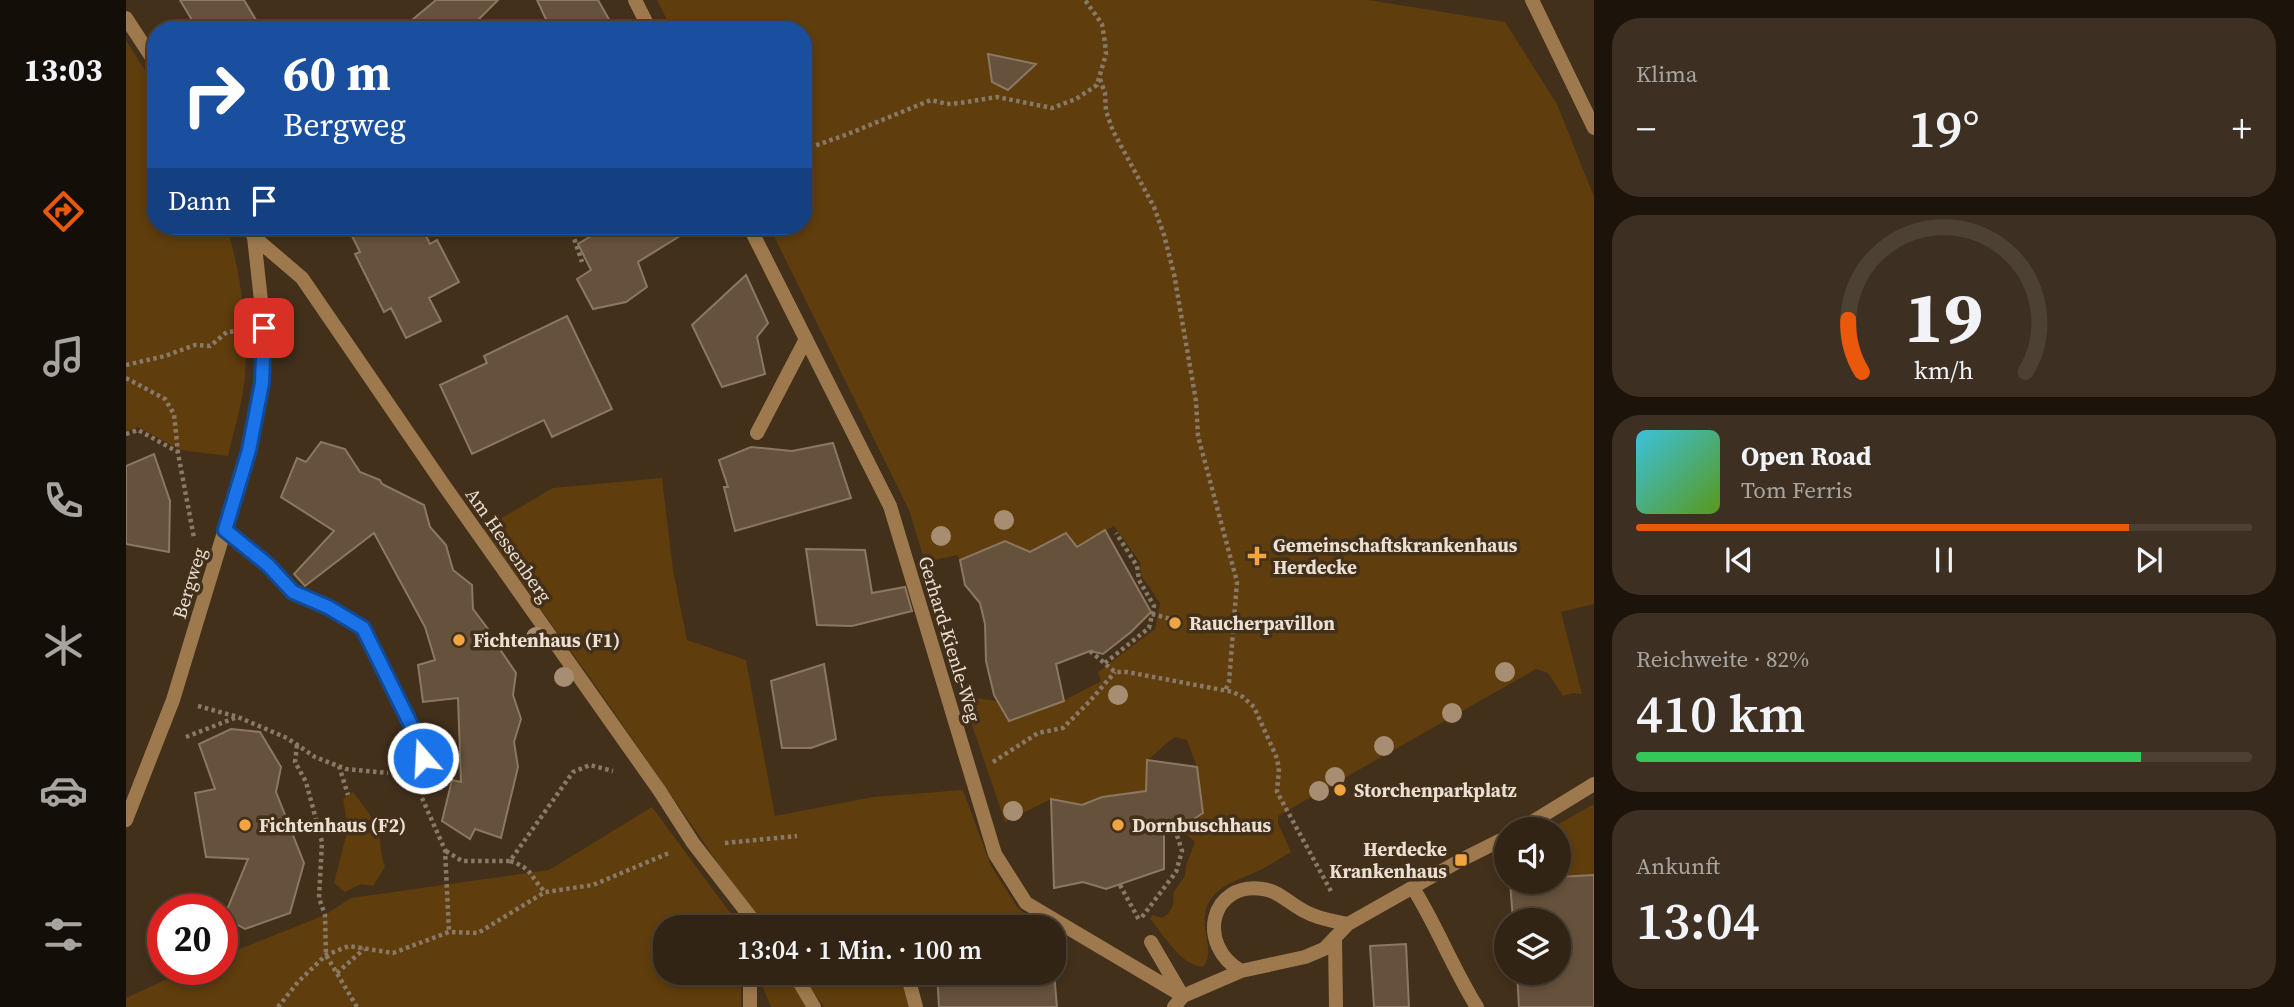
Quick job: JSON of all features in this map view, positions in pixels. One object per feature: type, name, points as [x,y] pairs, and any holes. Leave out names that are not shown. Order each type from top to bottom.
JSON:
[{"type":"street","points":[[635,0],[646,21]]},
{"type":"street","points":[[1532,0],[1594,128]]},
{"type":"street","points":[[126,18],[147,50]]},
{"type":"street","name":"Bergweg","points":[[126,820],[173,700],[252,437],[262,383],[264,328],[252,235]]},
{"type":"street","name":"Am Hessenberg","points":[[255,235],[302,278],[443,484],[659,790],[693,844],[746,915]]},
{"type":"street","name":"Gerhard-Kienle-Weg","points":[[754,235],[890,506],[995,855],[1026,903],[1178,1002]]},
{"type":"street","points":[[757,433],[806,339]]},
{"type":"street","points":[[225,530],[268,565],[293,592],[328,607],[363,628],[415,733],[423,758],[414,775]]},
{"type":"street","points":[[1539,817],[1594,784]]},
{"type":"street","points":[[1151,942],[1178,1002],[1241,971],[1305,957],[1324,948],[1348,924],[1494,843]]},
{"type":"street","points":[[1413,888],[1477,1007]]},
{"type":"street","points":[[1241,971],[1225,960],[1215,939],[1213,925],[1224,900],[1238,891],[1264,889],[1283,897],[1301,910],[1348,924]]},
{"type":"street","points":[[1335,939],[1336,1007]]},
{"type":"street","points":[[750,985],[750,1007]]},
{"type":"street","points":[[801,985],[814,1007]]},
{"type":"street","points":[[911,985],[916,1007]]},
{"type":"path","points":[[812,147],[931,100],[947,104],[996,97],[1052,108],[1087,93],[1100,79],[1106,54],[1102,24],[1085,0]]},
{"type":"path","points":[[1100,79],[1113,131],[1145,187],[1164,235],[1183,323],[1196,401],[1198,436],[1237,582],[1229,682],[1225,691]]},
{"type":"path","points":[[573,235],[582,262]]},
{"type":"path","points":[[126,365],[195,345],[210,346],[227,332],[264,328]]},
{"type":"path","points":[[126,378],[165,399],[174,414],[178,453],[195,546]]},
{"type":"path","points":[[126,434],[138,430],[178,453]]},
{"type":"path","points":[[1105,663],[1149,628],[1154,606],[1139,580],[1137,566],[1116,533]]},
{"type":"path","points":[[1152,614],[1171,619]]},
{"type":"path","points":[[1090,651],[1115,672],[1225,691],[1243,696],[1254,707],[1276,756],[1279,768],[1277,792],[1334,897]]},
{"type":"path","points":[[971,775],[1038,733],[1063,728],[1115,672]]},
{"type":"path","points":[[173,700],[238,717],[287,738],[315,757],[346,769],[388,772]]},
{"type":"path","points":[[155,750],[238,717]]},
{"type":"path","points":[[297,745],[295,762],[306,782],[322,842],[319,898],[325,915],[326,955],[357,1007]]},
{"type":"path","points":[[339,766],[348,795]]},
{"type":"path","points":[[510,860],[569,776],[585,766],[605,768]]},
{"type":"path","points":[[414,775],[426,811],[445,850],[449,932]]},
{"type":"path","points":[[1120,885],[1139,921],[1176,872],[1182,851],[1175,829]]},
{"type":"path","points":[[278,1007],[298,982],[326,955],[349,946],[393,953],[449,932],[478,933],[545,892],[593,886],[693,844],[747,842],[797,836]]},
{"type":"path","points":[[445,850],[462,861],[510,860],[533,873],[535,882],[545,892]]},
{"type":"path","points":[[337,973],[365,949]]},
{"type":"shaded area","points":[[657,0],[1368,0],[1505,22],[1557,104],[1594,197],[1594,604],[1561,612],[1582,694],[1563,696],[1548,673],[1536,669],[1278,816],[1278,823],[1291,852],[1226,885],[1211,899],[1205,917],[1207,960],[1203,967],[1187,961],[1150,919],[1152,915],[1162,918],[1168,914],[1173,904],[1173,893],[1185,876],[1195,842],[1179,827],[1203,813],[1197,767],[1187,740],[1175,737],[1147,760],[1146,791],[1102,797],[1082,805],[1051,799],[1005,822],[966,707],[975,698],[998,701],[1009,721],[1063,701],[1101,681],[1098,672],[1155,629],[1160,603],[1141,575],[1140,562],[1114,526],[1077,547],[1066,533],[1030,552],[1005,541],[960,560],[957,555],[925,562],[909,510],[773,235],[812,235],[812,21],[668,21]]},
{"type":"shaded area","points":[[126,40],[147,74],[147,235],[229,235],[239,280],[246,358],[240,406],[228,456],[181,450],[138,427],[126,431]]},
{"type":"shaded area","points":[[662,478],[673,570],[687,640],[746,660],[775,816],[873,797],[963,790],[991,866],[1017,907],[1026,915],[754,915],[593,682],[483,529],[553,488]]},
{"type":"shaded area","points":[[353,792],[375,824],[385,867],[373,886],[361,884],[345,892],[334,883],[348,828],[343,799]]},
{"type":"shaded area","points":[[1594,804],[1594,875],[1571,876],[1571,817]]},
{"type":"shaded area","points":[[652,807],[732,915],[653,915],[653,985],[741,985],[741,1007],[126,1007],[126,998],[154,985],[238,985],[238,950],[325,915],[351,898],[549,870]]},
{"type":"shaded area","points":[[762,985],[795,985],[807,1007],[771,1007]]},
{"type":"shaded area","points":[[808,985],[906,985],[909,1007],[824,1007]]},
{"type":"building","points":[[180,0],[244,0],[257,21],[193,21]]},
{"type":"building","points":[[436,0],[498,0],[477,21],[411,21]]},
{"type":"building","points":[[537,0],[598,0],[610,21],[547,21]]},
{"type":"building","points":[[988,54],[1036,64],[1008,90],[992,82]]},
{"type":"building","points":[[352,235],[426,235],[430,244],[437,240],[459,282],[429,298],[441,321],[406,338],[391,308],[384,312],[355,254],[360,252]]},
{"type":"building","points":[[593,235],[682,235],[638,262],[647,287],[626,302],[593,309],[577,279],[591,270],[578,244]]},
{"type":"building","points":[[746,275],[768,323],[757,337],[765,374],[722,387],[692,325]]},
{"type":"building","points":[[567,316],[612,409],[552,437],[544,420],[472,454],[440,385],[487,363],[484,356]]},
{"type":"building","name":"Fichtenhaus (F1)","points":[[321,442],[345,449],[360,472],[424,505],[430,527],[446,545],[453,570],[472,585],[473,609],[516,673],[513,695],[521,719],[514,742],[518,767],[501,838],[475,829],[470,839],[442,821],[452,780],[461,782],[458,698],[423,702],[418,665],[435,660],[425,627],[374,533],[305,586],[294,574],[334,531],[281,497],[297,458],[306,462]]},
{"type":"building","points":[[833,443],[851,498],[735,531],[724,487],[728,487],[719,460],[751,447],[792,451]]},
{"type":"building","points":[[154,454],[170,501],[169,552],[126,544],[126,466]]},
{"type":"building","points":[[1105,530],[1151,612],[1103,654],[1090,651],[1056,664],[1064,701],[1009,721],[994,695],[986,661],[985,624],[980,603],[965,585],[960,560],[1005,541],[1030,552],[1066,533],[1077,547]]},
{"type":"building","points":[[806,549],[865,550],[872,593],[905,587],[912,611],[852,626],[817,625]]},
{"type":"building","points":[[824,664],[836,739],[811,748],[782,748],[771,681]]},
{"type":"building","name":"Fichtenhaus (F2)","points":[[231,729],[260,732],[281,767],[276,792],[304,863],[290,913],[245,929],[238,925],[238,894],[234,894],[248,859],[206,857],[195,793],[215,789],[199,744]]},
{"type":"building","name":"Dornbuschhaus","points":[[1147,760],[1197,767],[1203,813],[1164,833],[1164,869],[1106,889],[1083,882],[1054,888],[1051,799],[1082,805],[1102,797],[1146,791]]},
{"type":"building","points":[[1594,875],[1594,1007],[1519,1007],[1518,985],[1571,985],[1571,908],[1512,908],[1511,894],[1571,894],[1571,876]]},
{"type":"building","points":[[1406,944],[1409,1007],[1374,1007],[1370,946]]},
{"type":"building","points":[[938,985],[1055,985],[1057,1007],[939,1007]]},
{"type":"place","name":"Gemeinschaftskrankenhaus Herdecke","points":[[1257,556]]},
{"type":"place","name":"Raucherpavillon","points":[[1175,623]]},
{"type":"place","name":"Fichtenhaus (F1)","points":[[459,640]]},
{"type":"place","name":"Storchenparkplatz","points":[[1340,790]]},
{"type":"place","name":"Fichtenhaus (F2)","points":[[245,825]]},
{"type":"place","name":"Dornbuschhaus","points":[[1118,825]]},
{"type":"place","name":"Herdecke Krankenhaus","points":[[1461,860]]},
{"type":"route","points":[[264,328],[262,383],[249,450],[225,530],[268,565],[293,592],[328,607],[363,628],[415,733],[423,758]]}]
